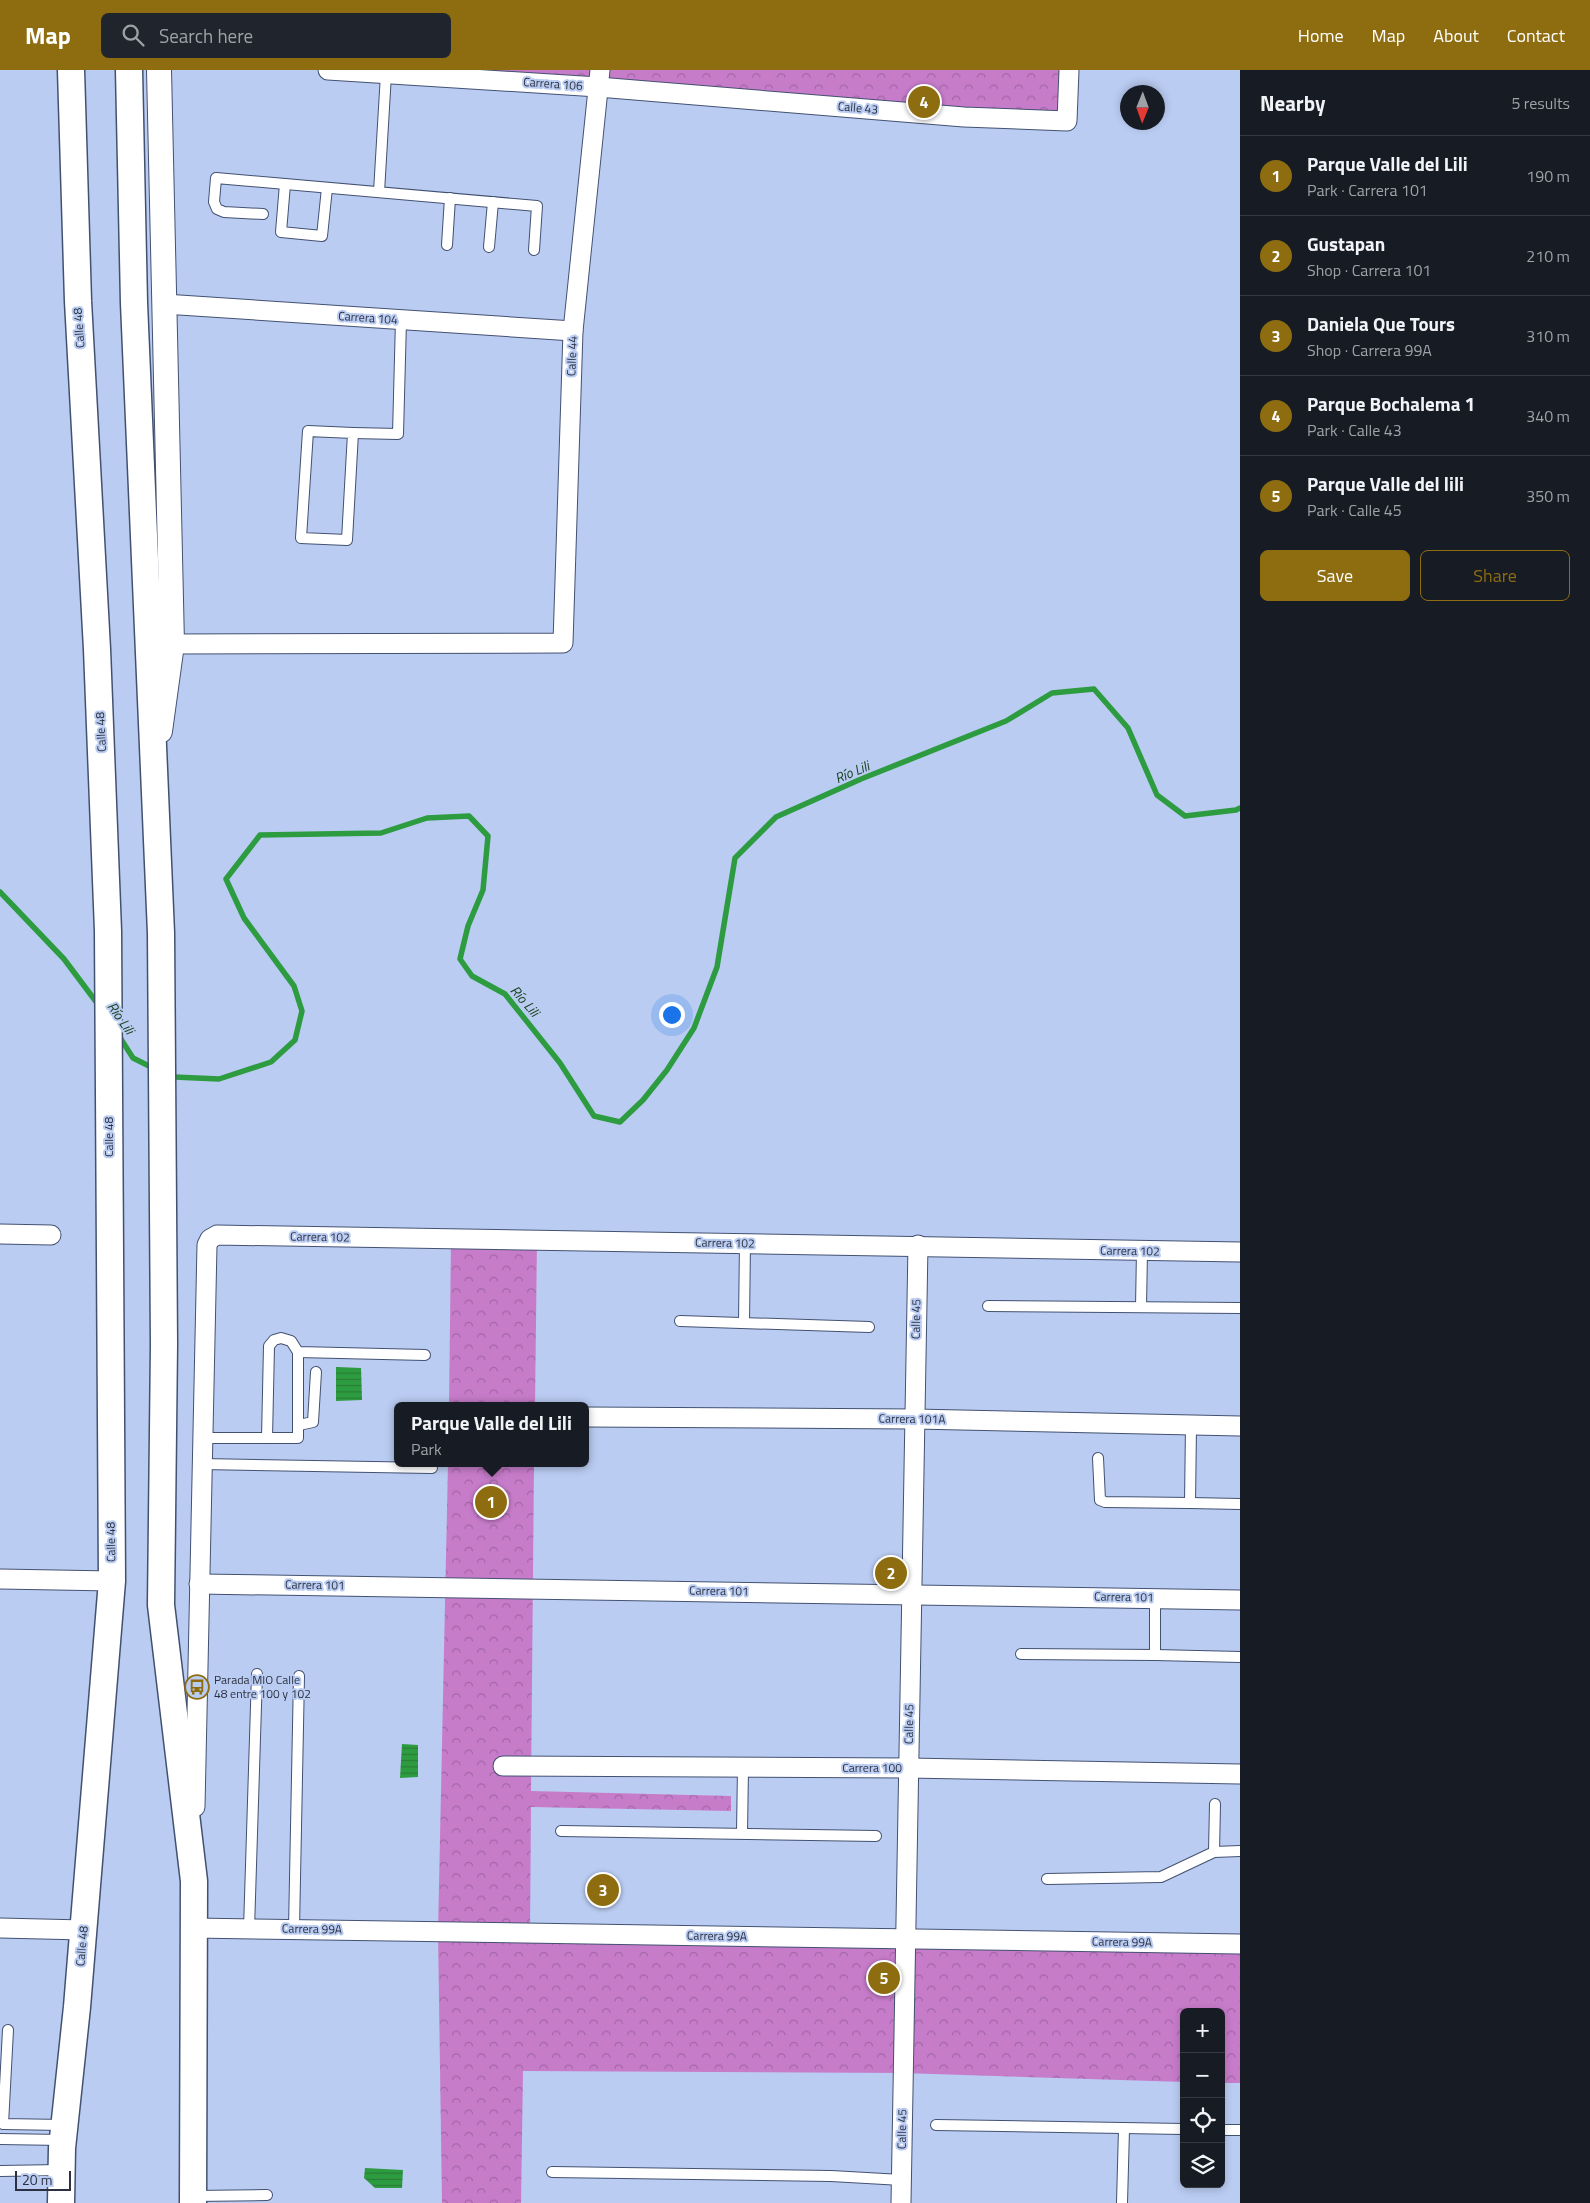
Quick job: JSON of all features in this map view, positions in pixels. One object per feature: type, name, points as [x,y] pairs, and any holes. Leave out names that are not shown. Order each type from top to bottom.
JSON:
[{"type":"main road","name":"Calle 48","points":[[61,2203],[63,2132],[84,1930],[112,1581],[108,931],[104,779],[78,301],[71,70]]},
{"type":"main road","points":[[129,70],[134,303],[161,933],[164,1344],[160,1604],[194,1881],[193,2200]]},
{"type":"street","points":[[155,775],[172,644],[159,70]]},
{"type":"street","name":"Carrera 106","points":[[328,70],[386,74],[599,79]]},
{"type":"street","name":"Calle 43","points":[[599,79],[964,117],[1067,121],[1069,70]]},
{"type":"street","name":"Calle 44","points":[[172,644],[563,643],[573,331],[599,79]]},
{"type":"street","name":"Carrera 104","points":[[164,304],[573,331]]},
{"type":"street","points":[[0,1234],[51,1235]]},
{"type":"street","name":"Carrera 102","points":[[202,1438],[207,1244],[210,1239],[217,1235],[1240,1252]]},
{"type":"street","name":"Calle 45","points":[[901,2203],[918,1246]]},
{"type":"street","name":"Carrera 101A","points":[[589,1417],[914,1418],[1240,1426]]},
{"type":"street","points":[[194,1881],[202,1438]]},
{"type":"street","points":[[0,1579],[112,1581]]},
{"type":"street","name":"Carrera 101","points":[[199,1584],[911,1593],[1240,1600]]},
{"type":"street","name":"Carrera 100","points":[[503,1766],[908,1768],[1240,1774]]},
{"type":"street","points":[[0,1928],[84,1930]]},
{"type":"street","name":"Carrera 99A","points":[[193,1928],[1240,1944]]},
{"type":"lane","points":[[379,192],[386,74]]},
{"type":"lane","points":[[263,214],[224,212],[217,209],[214,202],[216,178],[537,206],[534,250]]},
{"type":"lane","points":[[285,184],[281,232],[322,236],[326,188]]},
{"type":"lane","points":[[447,245],[450,198]]},
{"type":"lane","points":[[490,247],[493,202]]},
{"type":"lane","points":[[353,433],[347,540],[301,538],[308,431],[398,434],[401,320]]},
{"type":"lane","points":[[744,1243],[744,1322]]},
{"type":"lane","points":[[1141,1307],[1142,1251]]},
{"type":"lane","points":[[988,1306],[1240,1308]]},
{"type":"lane","points":[[680,1321],[869,1327]]},
{"type":"lane","points":[[202,1438],[267,1438],[298,1438],[298,1352],[294,1344],[287,1339],[274,1340],[269,1346],[267,1438]]},
{"type":"lane","points":[[298,1352],[425,1355]]},
{"type":"lane","points":[[299,1425],[313,1422],[316,1372]]},
{"type":"lane","points":[[1190,1503],[1191,1426]]},
{"type":"lane","points":[[1098,1458],[1100,1500],[1105,1502],[1240,1504]]},
{"type":"lane","points":[[202,1464],[432,1468]]},
{"type":"lane","points":[[1155,1655],[1156,1598]]},
{"type":"lane","points":[[1021,1654],[1240,1657]]},
{"type":"lane","points":[[249,1929],[257,1674]]},
{"type":"lane","points":[[294,1929],[299,1676]]},
{"type":"lane","points":[[742,1833],[744,1768]]},
{"type":"lane","points":[[1214,1804],[1214,1852]]},
{"type":"lane","points":[[561,1831],[876,1836]]},
{"type":"lane","points":[[1047,1879],[1161,1877],[1214,1852],[1240,1850]]},
{"type":"lane","points":[[8,2030],[2,2124],[63,2132]]},
{"type":"lane","points":[[936,2125],[1180,2129]]},
{"type":"lane","points":[[1122,2203],[1124,2128]]},
{"type":"lane","points":[[1225,2130],[1240,2130]]},
{"type":"lane","points":[[0,2139],[63,2132]]},
{"type":"lane","points":[[0,2171],[62,2170]]},
{"type":"lane","points":[[552,2172],[822,2176],[902,2180]]},
{"type":"lane","points":[[193,2200],[267,2195]]},
{"type":"green space","points":[[328,70],[1069,70],[1067,121]]},
{"type":"green space","points":[[451,1239],[537,1240],[535,1402],[449,1402]]},
{"type":"green space","points":[[448,1467],[534,1467],[531,1791],[731,1796],[731,1811],[531,1807],[530,1934],[1240,1944],[1240,2083],[1225,2083],[1225,2008],[1180,2008],[1180,2082],[902,2073],[523,2071],[521,2203],[442,2203],[438,1932]]},
{"type":"shaded area","points":[[336,1367],[361,1368],[362,1400],[336,1401]]},
{"type":"shaded area","points":[[402,1744],[418,1745],[418,1777],[400,1778]]},
{"type":"shaded area","points":[[365,2168],[403,2170],[402,2188],[375,2188],[364,2178]]},
{"type":"waterway","name":"Río Lili","points":[[168,1075],[174,1077],[219,1079],[271,1062],[295,1040],[302,1011],[294,986],[244,918],[226,879],[260,835],[381,833],[427,818],[469,816],[488,836],[483,890],[468,926],[460,959],[472,976],[505,994],[560,1063],[594,1116],[620,1122],[643,1100],[667,1070],[694,1028],[717,967],[735,858],[776,817],[861,779],[1006,721],[1052,693],[1094,689],[1128,728],[1157,795],[1185,816],[1240,808]]},
{"type":"waterway","name":"Río Lili","points":[[0,892],[64,959],[100,1007]]},
{"type":"waterway","name":"Río Lili","points":[[119,1036],[133,1058],[155,1069]]},
{"type":"place","name":"Parque Bochalema 1","points":[[924,102]]},
{"type":"place","name":"Parque Valle del Lili","points":[[491,1502]]},
{"type":"place","name":"Gustapan","points":[[891,1573]]},
{"type":"place","name":"Parada MIO Calle 48 entre 100 y 102","points":[[197,1687]]},
{"type":"place","name":"Daniela Que Tours","points":[[603,1890]]},
{"type":"place","name":"Parque Valle del lili","points":[[884,1978]]}]
